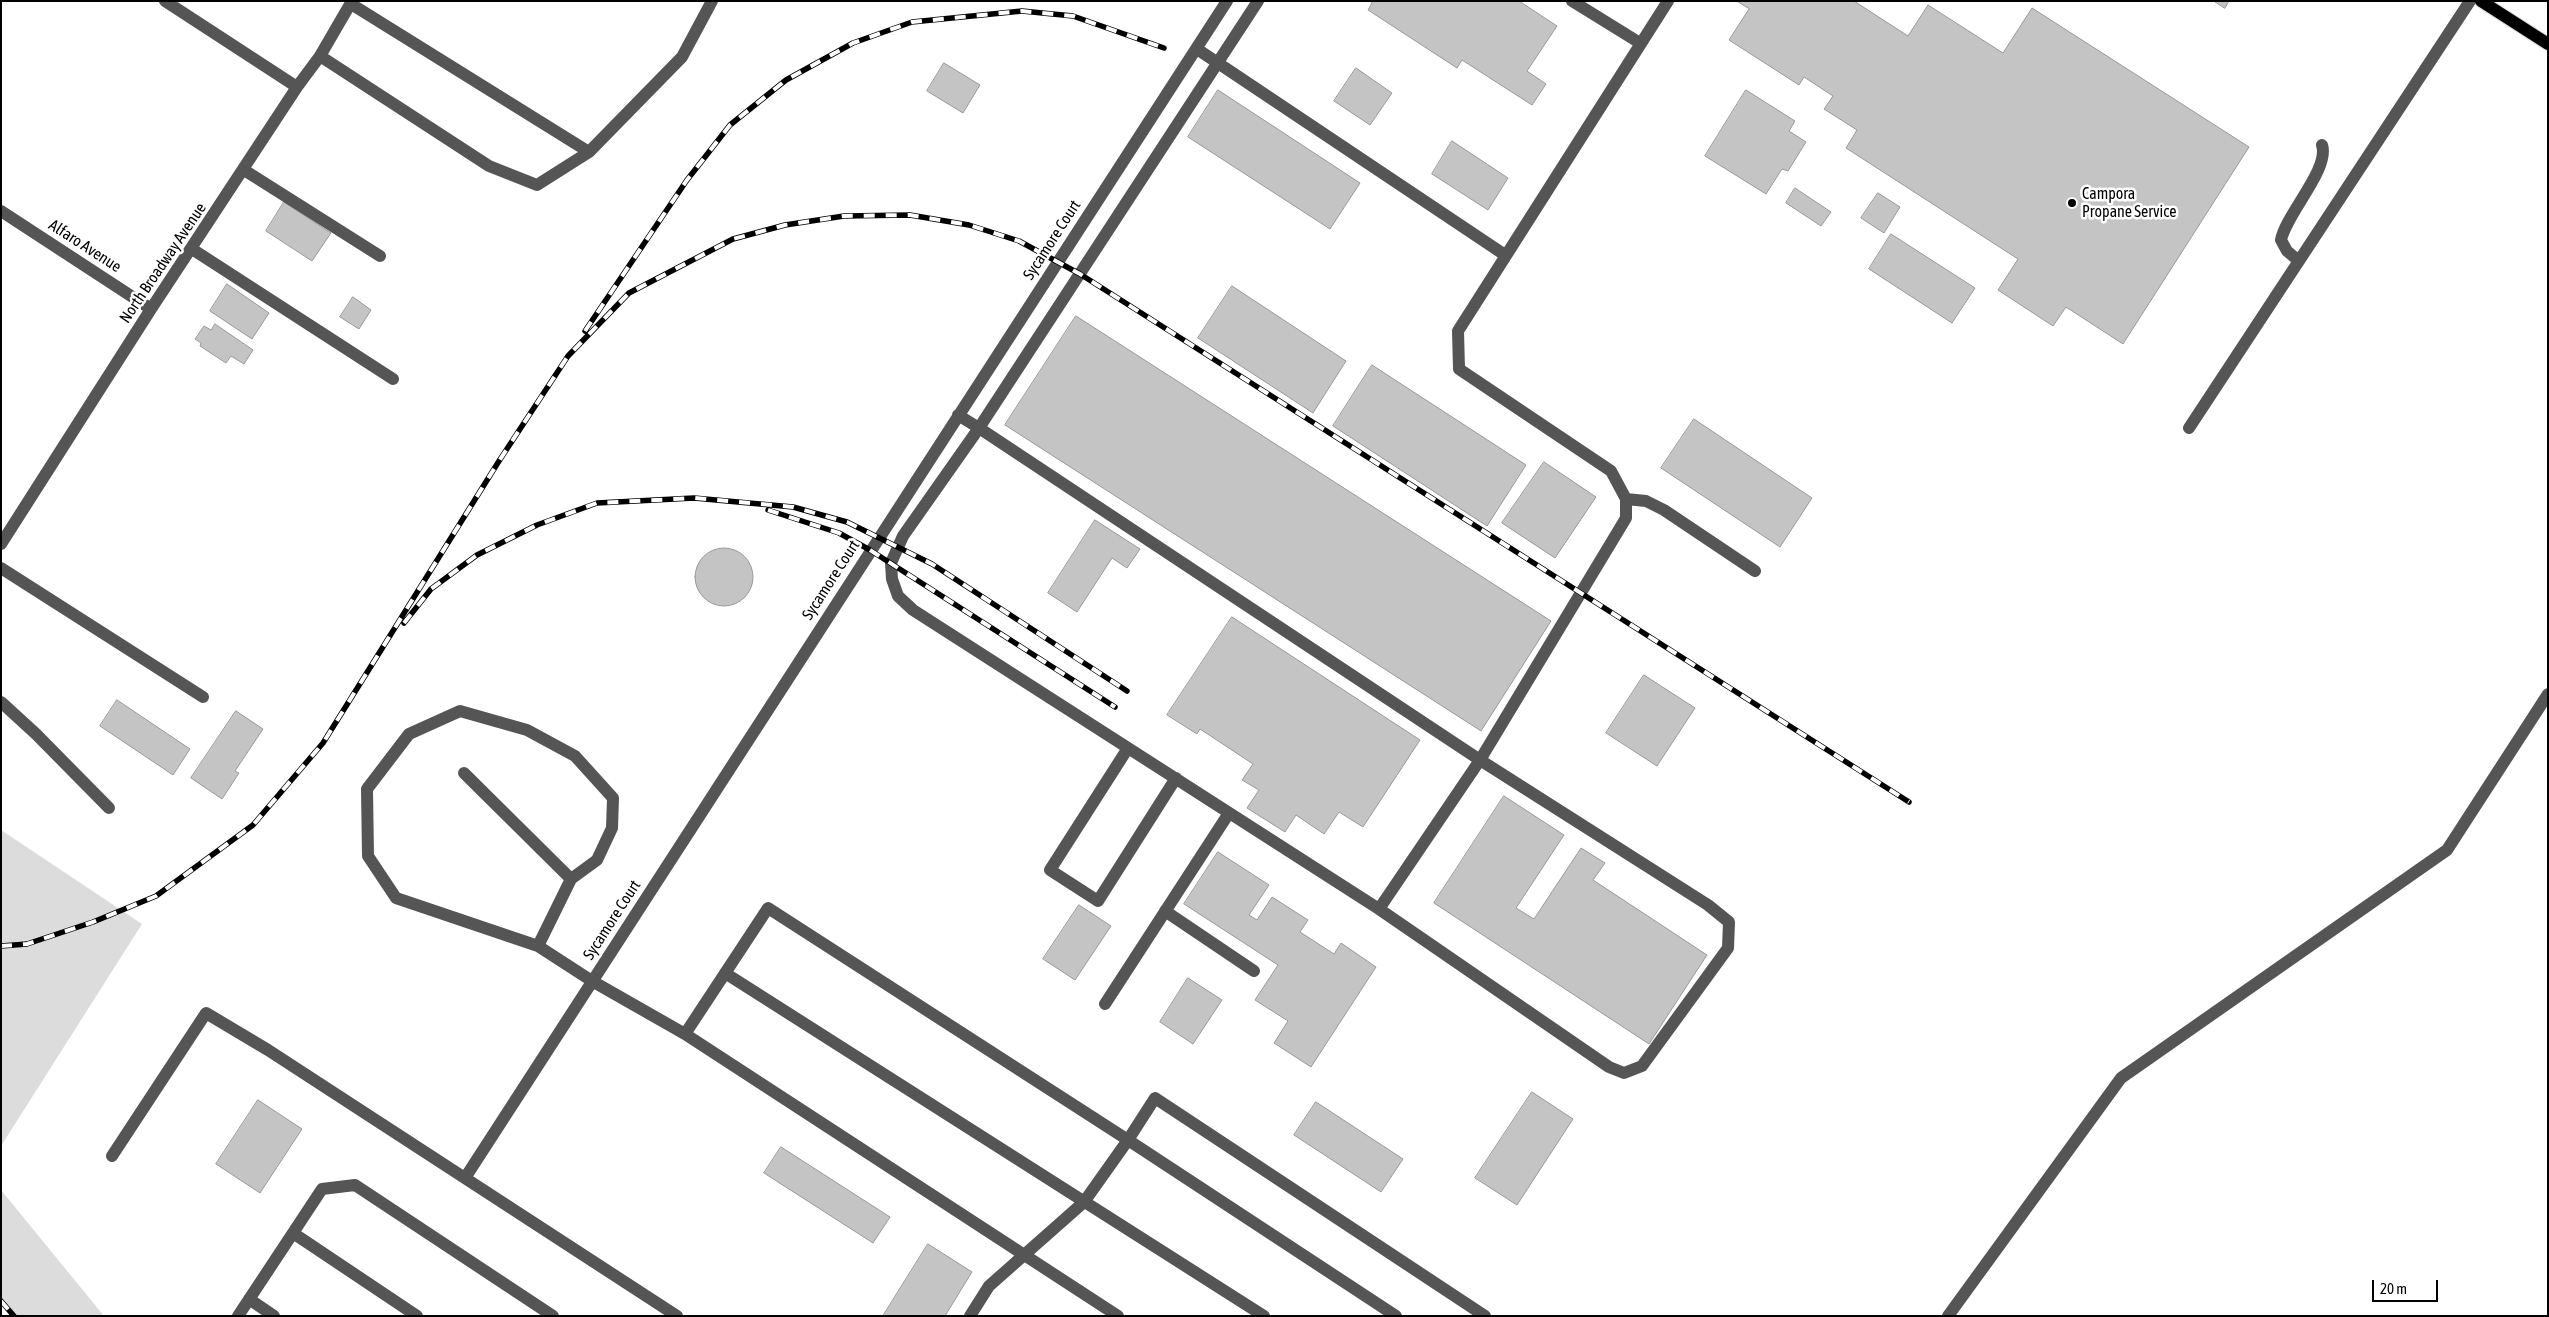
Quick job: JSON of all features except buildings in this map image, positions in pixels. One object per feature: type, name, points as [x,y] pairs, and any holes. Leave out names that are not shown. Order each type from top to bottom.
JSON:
[{"type":"main road","points":[[2481,1],[2548,44]]},
{"type":"street","points":[[165,1],[297,87]]},
{"type":"street","points":[[320,56],[489,166],[536,185],[589,152],[682,57],[712,1]]},
{"type":"street","name":"Sycamore Court","points":[[465,1178],[1227,1]]},
{"type":"street","points":[[958,414],[979,428],[1480,760],[1708,905],[1729,922],[1728,948],[1642,1066],[1624,1073],[1609,1067],[1379,909],[913,610],[898,596],[892,579],[891,563],[898,546],[979,428],[1258,1]]},
{"type":"street","points":[[1572,1],[1640,43]]},
{"type":"street","points":[[1379,909],[1480,760],[1626,518],[1626,499],[1611,470],[1459,369],[1458,331],[1505,254],[1668,1]]},
{"type":"street","points":[[2189,428],[2470,1]]},
{"type":"street","points":[[351,2],[589,152]]},
{"type":"street","name":"North Broadway Avenue","points":[[1,544],[151,309],[297,87],[320,56],[351,2]]},
{"type":"street","points":[[1197,49],[1505,254]]},
{"type":"street","points":[[2299,261],[2287,251],[2281,240],[2283,231],[2307,191],[2323,158],[2322,145]]},
{"type":"street","points":[[244,170],[380,256]]},
{"type":"street","name":"Alfaro Avenue","points":[[1,211],[151,309]]},
{"type":"street","points":[[192,249],[393,378]]},
{"type":"street","points":[[1626,499],[1646,501],[1664,510],[1755,571]]},
{"type":"street","points":[[1,568],[203,697]]},
{"type":"street","points":[[1948,1316],[2121,1078],[2447,850],[2548,694]]},
{"type":"street","points":[[1,702],[36,734],[109,808]]},
{"type":"street","points":[[538,946],[571,879],[597,860],[612,828],[613,798],[575,756],[527,730],[460,711],[409,734],[367,789],[368,856],[396,898],[538,946],[592,981],[685,1034],[1118,1316]]},
{"type":"street","points":[[1128,748],[1050,870],[1098,900],[1176,778]]},
{"type":"street","points":[[464,774],[571,879]]},
{"type":"street","points":[[1105,1004],[1229,812]]},
{"type":"street","points":[[685,1034],[768,908],[1128,1140],[1396,1316]]},
{"type":"street","points":[[1165,911],[1254,971]]},
{"type":"street","points":[[725,973],[1264,1316]]},
{"type":"street","points":[[112,1156],[206,1013],[268,1050],[676,1316]]},
{"type":"street","points":[[970,1316],[989,1286],[1084,1202],[1155,1098],[1485,1316]]},
{"type":"street","points":[[238,1316],[322,1189],[355,1185],[553,1316]]},
{"type":"street","points":[[292,1233],[417,1316]]},
{"type":"street","points":[[249,1299],[274,1316]]},
{"type":"shaded area","points":[[1,830],[142,924],[1,1146]]},
{"type":"shaded area","points":[[1,1190],[104,1316],[14,1316],[1,1301]]},
{"type":"railway","points":[[585,331],[687,180],[730,125],[786,80],[853,43],[912,22],[1022,11],[1073,16],[1164,48]]},
{"type":"railway","points":[[1,946],[27,944],[93,922],[156,896],[253,825],[323,743],[499,461],[568,356],[629,293],[733,239],[785,225],[844,216],[910,215],[969,225],[1019,241],[1080,274],[1909,802]]},
{"type":"railway","points":[[404,623],[431,589],[477,555],[537,525],[597,503],[694,498],[793,507],[847,522],[932,564],[1127,691]]},
{"type":"railway","points":[[768,510],[839,533],[870,550],[1115,707]]},
{"type":"railway","points":[[1,1301],[14,1316]]},
{"type":"place","name":"Campora Propane Service","points":[[2072,203]]}]
